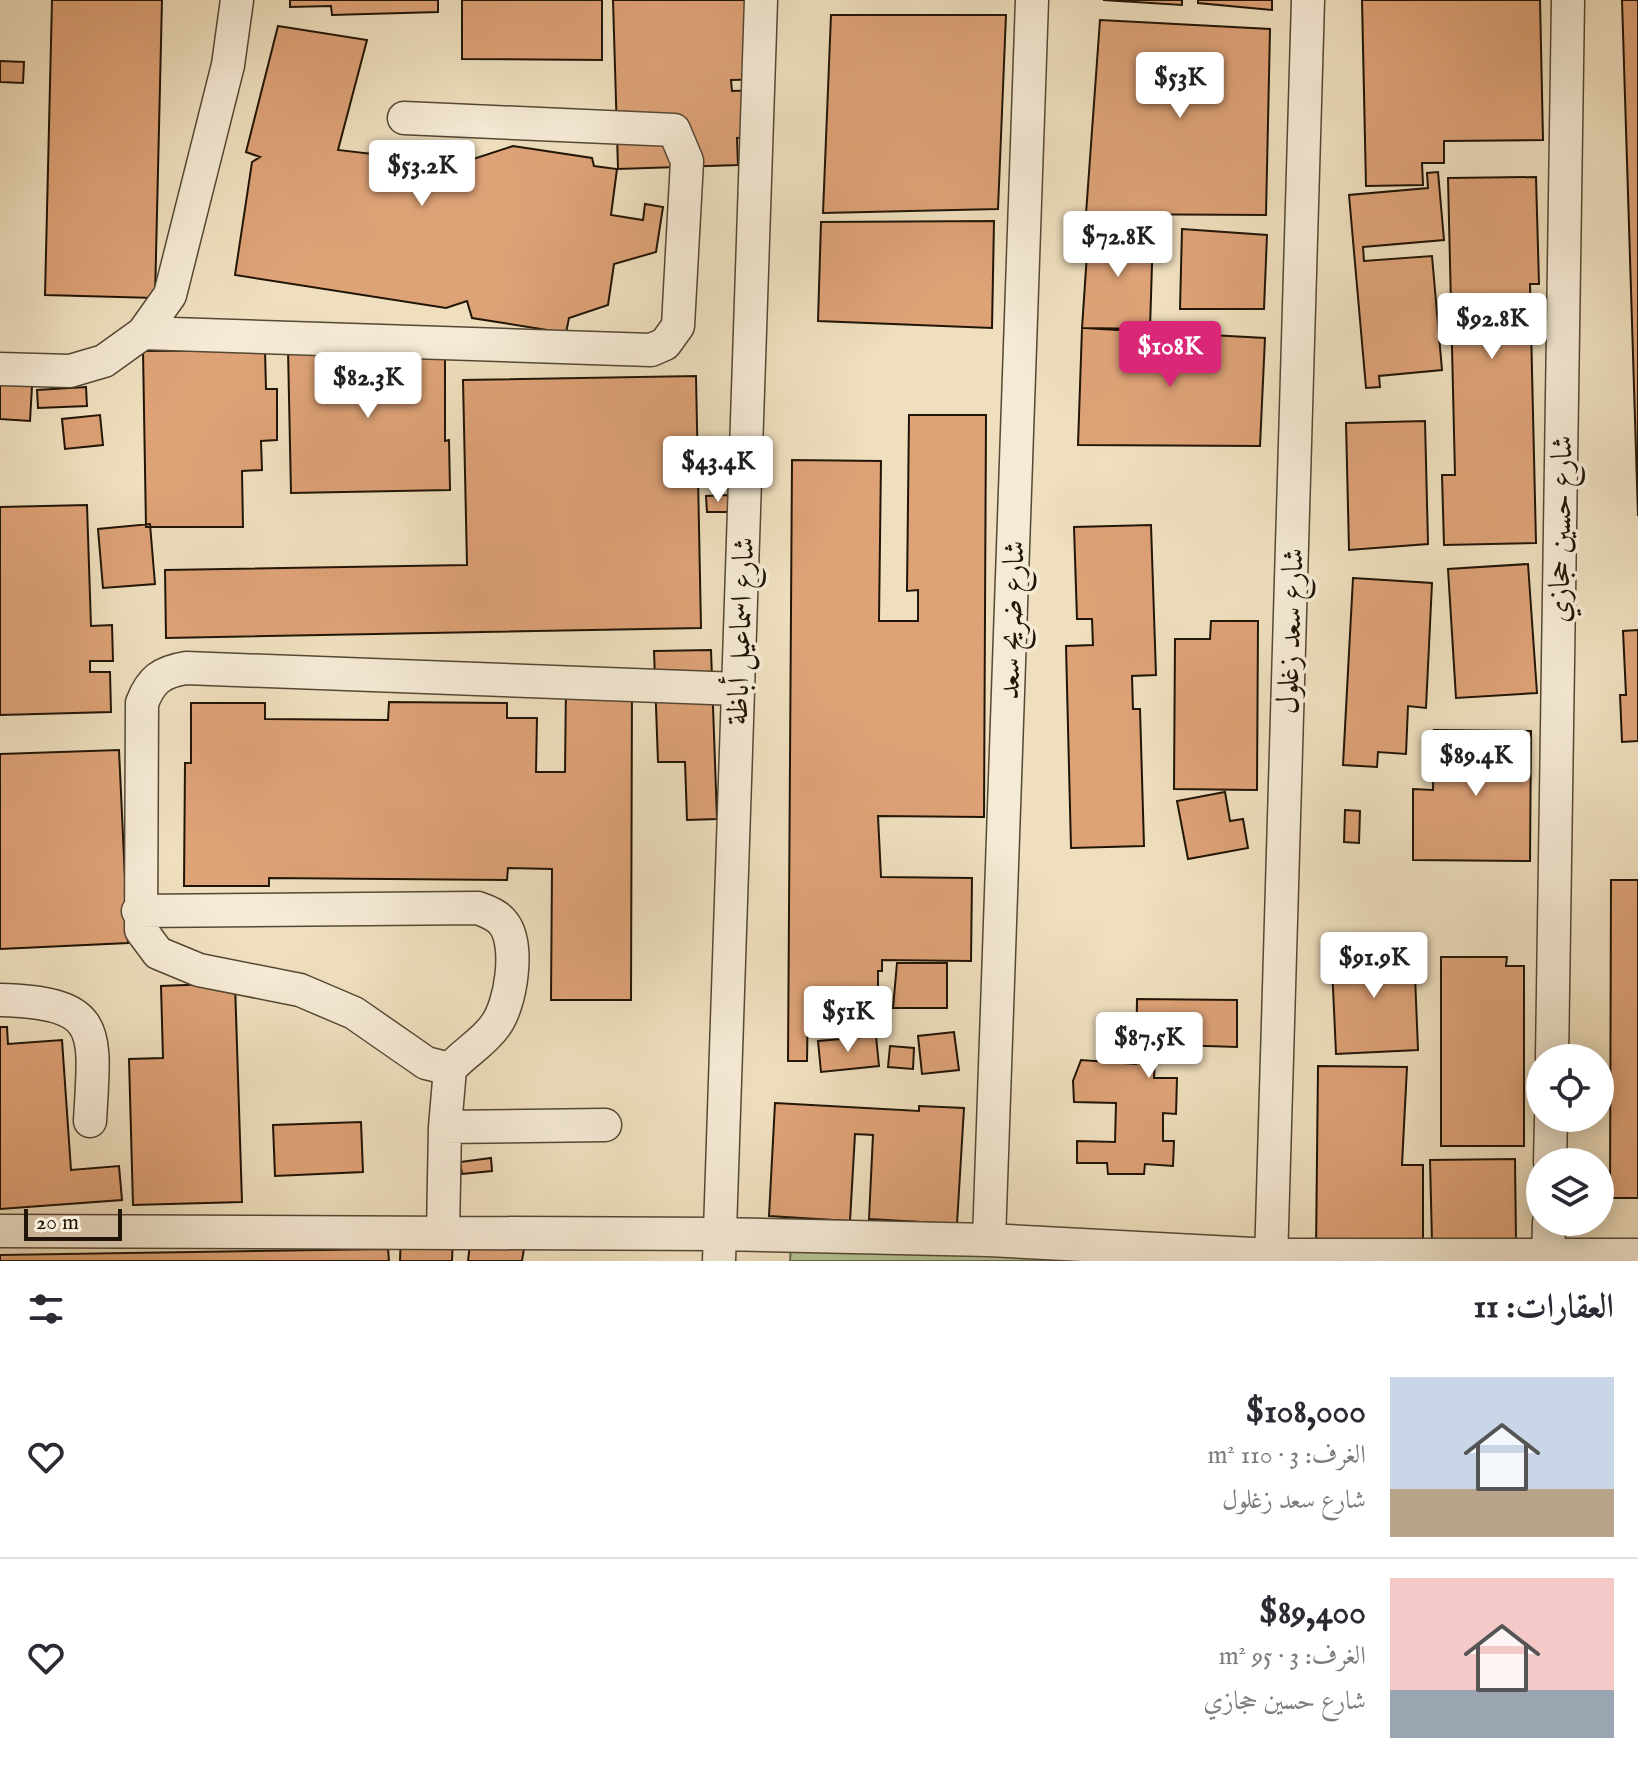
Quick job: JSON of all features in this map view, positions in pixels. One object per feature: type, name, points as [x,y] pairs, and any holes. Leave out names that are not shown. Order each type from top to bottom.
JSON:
[{"type":"street","points":[[0,369],[70,371],[104,361],[143,333],[170,295],[228,65],[237,0]]},
{"type":"street","name":"شارع اسماعيل أباظة","points":[[719,1248],[761,0]]},
{"type":"street","name":"شارع ضريح سعد","points":[[989,1240],[1032,0]]},
{"type":"street","name":"شارع سعد زغلول","points":[[1271,1258],[1308,0]]},
{"type":"street","name":"شارع حسين حجازي","points":[[1552,1044],[1568,0]]},
{"type":"street","points":[[143,333],[651,350],[673,336],[678,326],[687,161],[682,141],[674,130],[404,118]]},
{"type":"street","points":[[450,1069],[426,1063],[354,1013],[300,990],[199,970],[158,953],[141,930],[138,911],[142,703],[150,684],[165,672],[186,668],[738,689]]},
{"type":"street","points":[[138,911],[478,908],[493,914],[505,925],[511,940],[510,995],[494,1028],[450,1069],[445,1127],[443,1233]]},
{"type":"street","points":[[0,1000],[61,1005],[77,1015],[88,1030],[94,1047],[90,1121]]},
{"type":"street","points":[[445,1127],[605,1125]]},
{"type":"street","points":[[0,1231],[443,1233],[719,1248],[989,1240],[1271,1258],[1548,1259],[1638,1255]]},
{"type":"street","points":[[1548,1259],[1549,1236]]},
{"type":"green space","points":[[791,1245],[1205,1261],[790,1261]]},
{"type":"building","points":[[52,0],[162,0],[155,298],[45,295]]},
{"type":"building","points":[[290,0],[438,0],[438,12],[332,15],[331,6],[290,7]]},
{"type":"building","points":[[462,0],[602,0],[602,60],[462,59]]},
{"type":"building","points":[[613,0],[766,0],[769,79],[731,80],[732,91],[764,90],[766,137],[737,138],[738,165],[618,169]]},
{"type":"building","points":[[1103,0],[1182,0],[1182,5]]},
{"type":"building","points":[[1198,0],[1272,0],[1272,10],[1198,3]]},
{"type":"building","points":[[1362,0],[1540,0],[1543,140],[1444,141],[1444,163],[1422,163],[1423,185],[1366,186]]},
{"type":"building","points":[[1622,0],[1638,0],[1638,516]]},
{"type":"building","points":[[831,15],[1006,15],[998,209],[823,213]]},
{"type":"building","points":[[1100,20],[1270,29],[1266,215],[1086,214]]},
{"type":"building","points":[[278,26],[367,40],[338,150],[458,164],[513,146],[592,158],[594,166],[617,169],[611,215],[643,220],[645,204],[663,207],[656,252],[614,264],[608,305],[569,318],[566,333],[472,318],[467,301],[446,308],[235,275],[252,162],[260,157],[246,152]]},
{"type":"building","points":[[0,61],[24,62],[23,83],[0,82]]},
{"type":"building","points":[[1438,172],[1444,240],[1363,247],[1364,261],[1432,256],[1442,370],[1379,376],[1380,387],[1366,388],[1349,195],[1428,188],[1427,173]]},
{"type":"building","points":[[1536,177],[1539,284],[1530,284],[1536,543],[1444,545],[1442,475],[1455,475],[1448,178]]},
{"type":"building","points":[[994,221],[992,328],[818,321],[821,222]]},
{"type":"building","points":[[1089,224],[1153,232],[1150,329],[1082,328]]},
{"type":"building","points":[[1182,229],[1267,235],[1264,309],[1180,309]]},
{"type":"building","points":[[1082,328],[1265,338],[1260,446],[1078,445]]},
{"type":"building","points":[[445,346],[445,441],[449,440],[450,490],[291,493],[288,349]]},
{"type":"building","points":[[265,350],[266,389],[277,389],[277,440],[261,441],[262,470],[242,471],[243,527],[146,527],[143,351]]},
{"type":"building","points":[[696,376],[701,628],[166,638],[165,570],[467,565],[463,380]]},
{"type":"building","points":[[0,384],[32,386],[30,421],[0,419]]},
{"type":"building","points":[[86,387],[87,406],[38,408],[37,390]]},
{"type":"building","points":[[100,415],[103,445],[65,449],[62,419]]},
{"type":"building","points":[[909,415],[986,415],[984,817],[878,816],[881,877],[972,878],[971,961],[882,960],[882,971],[878,971],[878,1012],[830,1011],[830,1004],[808,1004],[807,1061],[788,1061],[792,460],[881,461],[879,621],[918,621],[918,590],[907,591]]},
{"type":"building","points":[[1425,421],[1428,544],[1349,550],[1346,423]]},
{"type":"building","points":[[728,495],[729,512],[707,512],[706,496]]},
{"type":"building","points":[[87,505],[91,626],[112,625],[113,661],[90,661],[90,672],[110,672],[111,712],[0,715],[0,507]]},
{"type":"building","points":[[150,524],[155,584],[103,588],[98,529]]},
{"type":"building","points":[[1151,525],[1156,675],[1132,676],[1133,709],[1140,709],[1144,846],[1071,848],[1066,646],[1093,645],[1092,619],[1077,619],[1074,527]]},
{"type":"building","points":[[1528,564],[1537,693],[1456,698],[1448,569]]},
{"type":"building","points":[[1353,578],[1432,583],[1426,708],[1408,706],[1406,754],[1378,752],[1377,767],[1343,765]]},
{"type":"building","points":[[1211,621],[1258,621],[1257,790],[1174,789],[1175,639],[1210,639]]},
{"type":"building","points":[[1638,630],[1638,741],[1622,742],[1620,695],[1626,695],[1623,631]]},
{"type":"building","points":[[711,650],[717,819],[687,820],[685,762],[658,762],[654,651]]},
{"type":"building","points":[[566,683],[632,683],[631,1000],[551,1000],[552,869],[508,868],[507,880],[269,878],[269,886],[184,886],[185,763],[191,763],[191,703],[265,703],[265,719],[388,720],[389,702],[507,703],[507,718],[537,718],[536,772],[565,772]]},
{"type":"building","points":[[1434,730],[1531,731],[1530,861],[1413,860],[1413,789],[1433,790]]},
{"type":"building","points":[[119,750],[128,943],[0,949],[0,754]]},
{"type":"building","points":[[1225,792],[1230,821],[1243,819],[1248,848],[1188,859],[1177,801]]},
{"type":"building","points":[[1345,810],[1360,811],[1359,843],[1344,842]]},
{"type":"building","points":[[1611,880],[1638,880],[1638,1198],[1614,1198],[1614,1148],[1610,1148],[1610,1132],[1614,1132],[1614,1044],[1610,1044]]},
{"type":"building","points":[[1360,941],[1360,953],[1414,951],[1418,1050],[1336,1054],[1331,943]]},
{"type":"building","points":[[1441,957],[1507,957],[1506,966],[1524,966],[1524,1146],[1441,1146]]},
{"type":"building","points":[[897,963],[947,963],[947,1008],[893,1008]]},
{"type":"building","points":[[235,983],[242,1202],[133,1205],[129,1059],[163,1058],[161,986]]},
{"type":"building","points":[[1137,999],[1237,1000],[1237,1047],[1176,1045],[1175,1063],[1155,1062],[1154,1078],[1177,1078],[1176,1114],[1163,1113],[1163,1141],[1174,1141],[1173,1166],[1145,1164],[1144,1174],[1108,1174],[1107,1163],[1077,1163],[1077,1141],[1115,1142],[1116,1103],[1074,1102],[1073,1081],[1081,1060],[1136,1064]]},
{"type":"building","points":[[0,1027],[7,1027],[8,1044],[62,1040],[71,1170],[119,1166],[122,1200],[0,1209]]},
{"type":"building","points":[[954,1032],[959,1070],[922,1074],[918,1036]]},
{"type":"building","points":[[876,1036],[879,1066],[821,1072],[818,1041]]},
{"type":"building","points":[[890,1046],[914,1048],[913,1069],[888,1067]]},
{"type":"building","points":[[1318,1066],[1407,1067],[1402,1165],[1423,1165],[1423,1252],[1316,1251]]},
{"type":"building","points":[[775,1103],[919,1111],[919,1106],[964,1108],[957,1224],[869,1219],[873,1135],[855,1134],[850,1221],[769,1216]]},
{"type":"building","points":[[361,1122],[363,1172],[275,1176],[273,1125]]},
{"type":"building","points":[[491,1158],[492,1171],[462,1174],[460,1162]]},
{"type":"building","points":[[1515,1159],[1516,1241],[1432,1242],[1430,1160]]},
{"type":"building","points":[[401,1232],[453,1235],[452,1261],[400,1261]]},
{"type":"building","points":[[471,1235],[525,1242],[522,1261],[468,1261]]},
{"type":"building","points":[[388,1249],[389,1261],[0,1261],[0,1255]]}]
